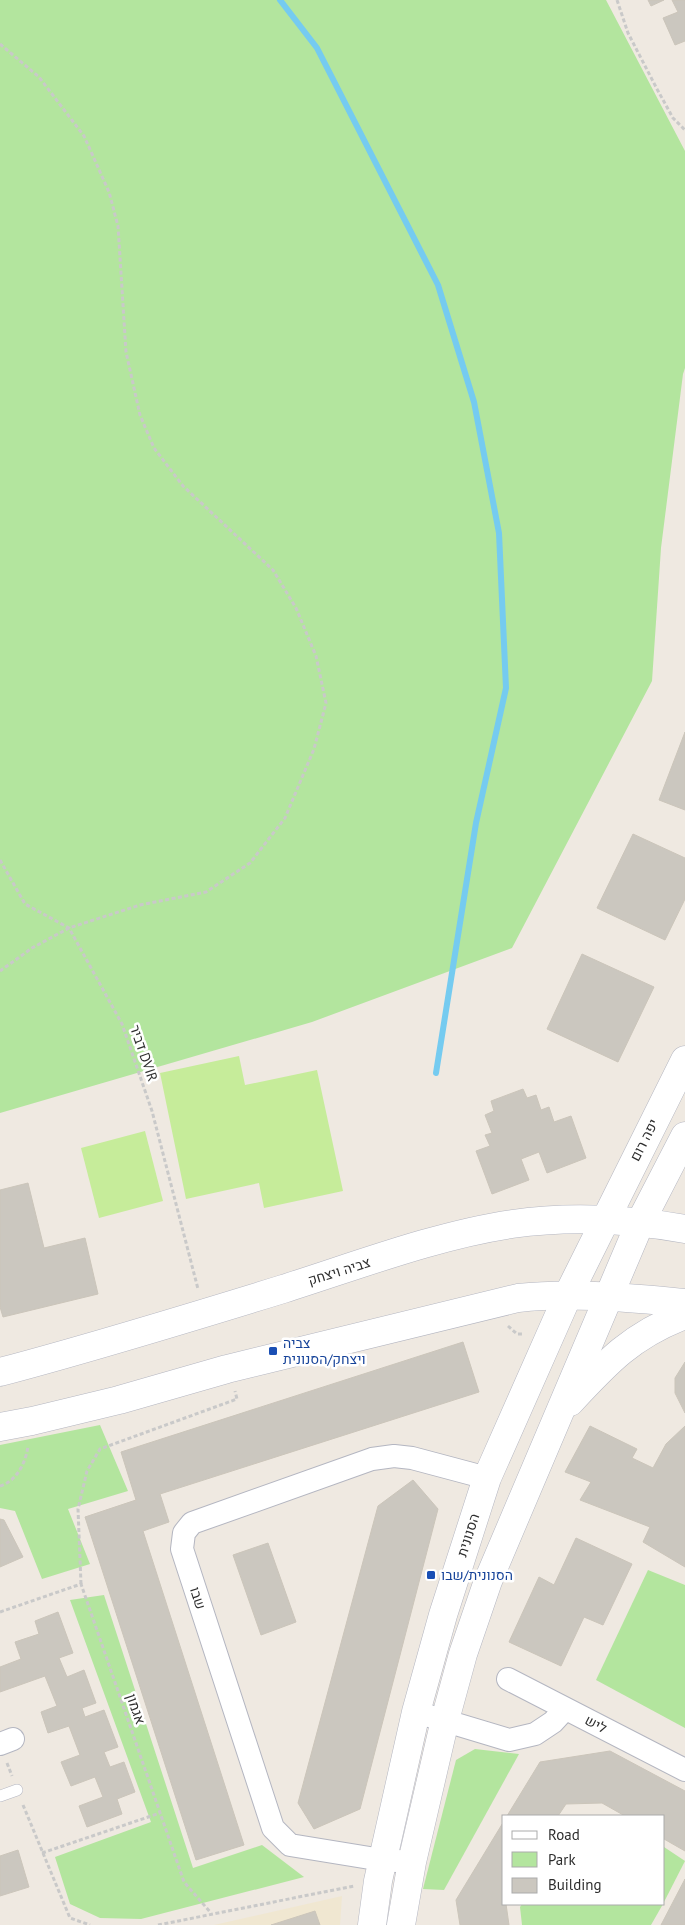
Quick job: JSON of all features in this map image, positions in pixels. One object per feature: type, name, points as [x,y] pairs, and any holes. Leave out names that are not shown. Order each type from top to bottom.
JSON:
[{"type":"street","name":"יפה רום","points":[[604,1220],[685,1060]]},
{"type":"street","points":[[685,1136],[683,1162],[685,1178]]},
{"type":"street","points":[[401,1925],[412,1862],[445,1720],[463,1654],[488,1581],[640,1223],[685,1136]]},
{"type":"street","name":"צביה ויצחק","points":[[0,1372],[103,1344],[449,1238],[510,1224],[604,1220],[685,1229]]},
{"type":"street","name":"הסנונית","points":[[372,1925],[380,1871],[416,1712],[443,1615],[486,1478],[568,1295],[604,1220]]},
{"type":"street","points":[[0,1427],[120,1400],[226,1369],[376,1334],[494,1302],[542,1295],[568,1295],[609,1296],[685,1303]]},
{"type":"street","points":[[557,1416],[589,1382],[632,1342],[660,1325],[685,1315]]},
{"type":"street","name":"שבו","points":[[412,1862],[380,1871],[290,1845],[273,1828],[182,1549],[184,1532],[192,1522],[372,1459],[394,1456],[412,1458],[486,1478]]},
{"type":"street","name":"ליש","points":[[508,1679],[685,1770]]},
{"type":"street","points":[[416,1712],[509,1740],[535,1734],[553,1722],[565,1708]]},
{"type":"lane","points":[[0,1796],[16,1790]]},
{"type":"path","points":[[617,0],[628,33],[653,81],[673,118],[685,130]]},
{"type":"path","points":[[0,44],[39,78],[84,136],[109,192],[118,226],[126,352],[140,415],[154,448],[183,486],[273,570],[296,608],[316,656],[326,703],[314,749],[285,818],[250,863],[206,892],[140,905],[69,928],[32,948],[0,971]]},
{"type":"path","points":[[0,860],[25,904],[69,928]]},
{"type":"path","name":"דביר DVIR","points":[[69,928],[122,1024],[152,1111],[199,1292]]},
{"type":"path","points":[[505,1325],[512,1328],[517,1334],[551,1334]]},
{"type":"path","name":"אגמון","points":[[211,1913],[184,1882],[81,1584],[78,1509],[87,1471],[100,1449],[237,1399],[232,1384]]},
{"type":"path","points":[[0,1486],[20,1471],[27,1456],[30,1436]]},
{"type":"path","points":[[0,1612],[81,1584]]},
{"type":"path","points":[[5,1742],[16,1790],[70,1918],[90,1925]]},
{"type":"path","points":[[42,1852],[160,1813]]},
{"type":"path","points":[[158,1925],[380,1871]]},
{"type":"shaded area","points":[[342,1896],[340,1925],[214,1925]]},
{"type":"green space","points":[[0,0],[606,0],[685,151],[685,368],[661,548],[652,681],[512,948],[312,1022],[0,1113]]},
{"type":"green space","points":[[239,1056],[245,1085],[317,1070],[343,1191],[264,1208],[259,1183],[186,1199],[160,1073]]},
{"type":"green space","points":[[145,1131],[163,1201],[99,1218],[81,1148]]},
{"type":"green space","points":[[100,1425],[128,1491],[68,1509],[90,1564],[42,1579],[15,1511],[0,1508],[0,1445]]},
{"type":"green space","points":[[648,1570],[685,1585],[685,1728],[596,1680]]},
{"type":"green space","points":[[104,1595],[193,1868],[262,1845],[304,1877],[141,1919],[100,1918],[70,1904],[55,1857],[151,1822],[70,1600]]},
{"type":"green space","points":[[475,1749],[519,1754],[444,1890],[423,1889],[456,1760]]},
{"type":"green space","points":[[665,1848],[685,1861],[665,1900]]},
{"type":"green space","points":[[521,1905],[662,1905],[651,1925],[522,1925]]},
{"type":"building","points":[[648,0],[664,0],[651,6]]},
{"type":"building","points":[[672,0],[685,0],[685,41],[675,45],[663,18],[678,12]]},
{"type":"building","points":[[685,732],[685,810],[659,800]]},
{"type":"building","points":[[633,834],[685,858],[685,899],[665,940],[597,908]]},
{"type":"building","points":[[582,954],[654,987],[618,1062],[547,1029]]},
{"type":"building","points":[[523,1089],[527,1098],[536,1095],[541,1110],[549,1107],[554,1122],[571,1116],[586,1158],[547,1173],[539,1152],[521,1159],[529,1180],[492,1194],[476,1151],[490,1146],[485,1135],[492,1133],[485,1115],[494,1111],[491,1101]]},
{"type":"building","points":[[28,1183],[44,1248],[85,1238],[98,1294],[3,1317],[0,1307],[0,1190]]},
{"type":"building","points":[[463,1342],[479,1392],[160,1494],[169,1522],[143,1531],[244,1845],[196,1860],[85,1517],[136,1500],[121,1452]]},
{"type":"building","points":[[685,1362],[685,1413],[675,1393],[675,1378]]},
{"type":"building","points":[[590,1426],[637,1449],[632,1458],[653,1468],[666,1444],[685,1426],[685,1567],[643,1542],[650,1527],[580,1500],[591,1482],[565,1472]]},
{"type":"building","points":[[413,1480],[438,1509],[360,1809],[314,1829],[298,1803],[378,1506]]},
{"type":"building","points":[[0,1519],[4,1520],[23,1557],[0,1567]]},
{"type":"building","points":[[576,1538],[632,1564],[603,1625],[584,1617],[561,1666],[509,1642],[539,1577],[554,1585]]},
{"type":"building","points":[[268,1543],[296,1622],[261,1635],[233,1555]]},
{"type":"building","points":[[58,1612],[73,1653],[59,1658],[67,1677],[84,1670],[96,1703],[82,1708],[85,1717],[104,1710],[118,1747],[104,1752],[110,1767],[124,1762],[135,1792],[117,1799],[122,1814],[87,1827],[79,1806],[103,1797],[95,1777],[71,1786],[61,1762],[80,1755],[69,1726],[48,1733],[41,1712],[57,1706],[45,1676],[0,1692],[0,1667],[21,1659],[15,1642],[39,1634],[35,1621]]},
{"type":"building","points":[[610,1751],[685,1791],[685,1851],[665,1840],[665,1815],[623,1815],[602,1803],[566,1804],[559,1815],[508,1815],[540,1762]]},
{"type":"building","points":[[502,1824],[502,1905],[506,1905],[509,1925],[460,1925],[456,1900]]},
{"type":"building","points":[[18,1850],[29,1887],[0,1896],[0,1856]]},
{"type":"building","points":[[685,1879],[685,1925],[661,1925]]},
{"type":"building","points":[[315,1911],[320,1925],[271,1925]]},
{"type":"waterway","points":[[280,0],[317,48],[438,285],[474,402],[499,533],[506,688],[476,823],[436,1073]]},
{"type":"place","name":"צביה ויצחק/הסנונית","points":[[273,1351]]},
{"type":"place","name":"הסנונית/שבו","points":[[431,1575]]}]
